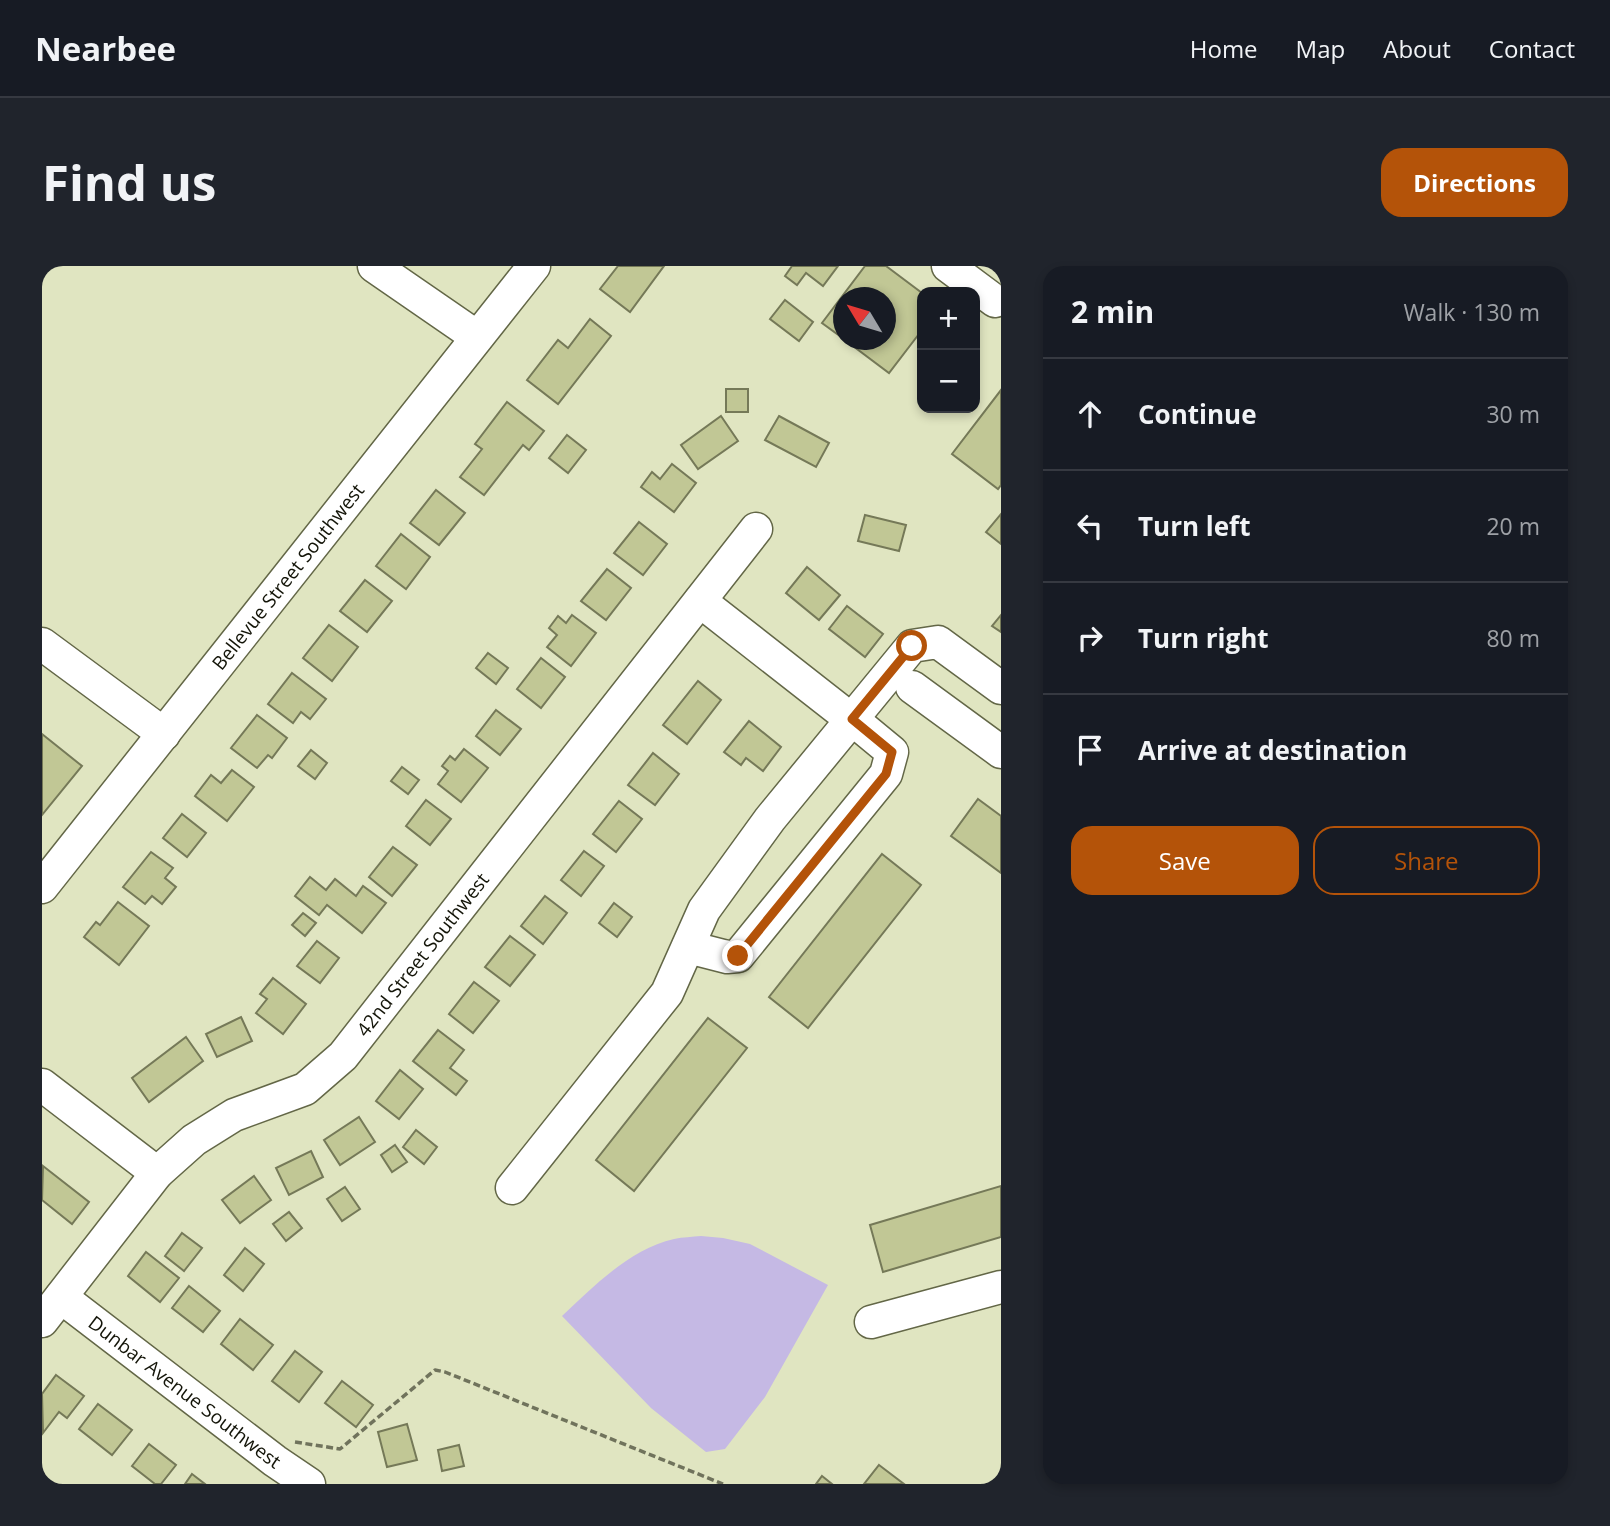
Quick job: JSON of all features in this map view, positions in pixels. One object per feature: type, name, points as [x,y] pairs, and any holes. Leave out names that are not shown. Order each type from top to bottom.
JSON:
[{"type":"street","points":[[374,266],[477,337]]},
{"type":"street","name":"Bellevue Street Southwest","points":[[42,887],[534,266]]},
{"type":"street","points":[[948,266],[999,300]]},
{"type":"street","name":"42nd Street Southwest","points":[[51,1309],[157,1173],[194,1140],[234,1115],[305,1089],[342,1056],[756,529]]},
{"type":"street","points":[[688,947],[727,957],[738,956],[886,774],[892,752],[700,601]]},
{"type":"street","points":[[512,1188],[667,993],[704,910],[845,714],[912,646],[938,642],[1001,688]]},
{"type":"street","points":[[42,644],[164,734]]},
{"type":"street","points":[[912,687],[1001,752]]},
{"type":"street","points":[[42,1084],[157,1173]]},
{"type":"street","points":[[871,1322],[1001,1287]]},
{"type":"street","name":"Dunbar Avenue Southwest","points":[[51,1309],[309,1484]]},
{"type":"path","points":[[275,1461],[289,1441],[340,1449],[435,1370],[723,1484]]},
{"type":"shaded area","points":[[701,1236],[750,1244],[828,1285],[765,1397],[725,1449],[706,1452],[651,1408],[562,1316],[614,1270],[642,1251],[674,1239]]},
{"type":"building","points":[[618,266],[664,266],[630,312],[600,289]]},
{"type":"building","points":[[792,266],[838,266],[823,286],[806,273],[797,285],[785,276]]},
{"type":"building","points":[[865,266],[886,266],[917,289],[917,337],[889,373],[858,350],[896,350],[896,287],[849,287]]},
{"type":"building","points":[[785,300],[813,322],[799,341],[770,319]]},
{"type":"building","points":[[833,308],[833,331],[822,323]]},
{"type":"building","points":[[590,319],[611,336],[558,404],[527,380],[558,340],[568,348]]},
{"type":"building","points":[[726,389],[748,389],[748,412],[726,412]]},
{"type":"building","points":[[1001,390],[1001,485],[998,489],[952,454]]},
{"type":"building","points":[[507,402],[544,431],[529,450],[523,445],[484,495],[460,477],[482,449],[475,444]]},
{"type":"building","points":[[721,416],[738,441],[698,469],[681,445]]},
{"type":"building","points":[[779,416],[829,443],[816,467],[765,440]]},
{"type":"building","points":[[567,435],[586,450],[568,473],[549,458]]},
{"type":"building","points":[[672,464],[696,483],[674,512],[641,487],[652,472],[660,479]]},
{"type":"building","points":[[436,490],[465,513],[439,545],[410,523]]},
{"type":"building","points":[[1001,514],[1001,544],[986,532]]},
{"type":"building","points":[[865,515],[906,525],[899,551],[858,541]]},
{"type":"building","points":[[639,522],[667,544],[643,575],[614,553]]},
{"type":"building","points":[[401,534],[430,557],[406,589],[376,566]]},
{"type":"building","points":[[807,567],[840,595],[819,620],[786,593]]},
{"type":"building","points":[[607,569],[631,588],[606,620],[581,601]]},
{"type":"building","points":[[365,580],[392,601],[367,632],[340,611]]},
{"type":"building","points":[[847,606],[883,634],[865,657],[829,629]]},
{"type":"building","points":[[572,615],[596,633],[571,666],[547,647],[557,635],[549,628],[558,616],[566,623]]},
{"type":"building","points":[[1001,615],[1001,632],[992,626]]},
{"type":"building","points":[[329,625],[358,647],[332,681],[303,658]]},
{"type":"building","points":[[488,653],[508,668],[496,684],[476,668]]},
{"type":"building","points":[[541,658],[565,677],[541,708],[517,689]]},
{"type":"building","points":[[292,673],[326,699],[310,719],[301,712],[293,723],[268,704]]},
{"type":"building","points":[[698,681],[721,700],[687,744],[663,725]]},
{"type":"building","points":[[496,710],[521,729],[500,755],[476,736]]},
{"type":"building","points":[[257,715],[287,738],[272,758],[268,755],[257,768],[231,748]]},
{"type":"building","points":[[749,721],[781,747],[763,771],[746,758],[741,765],[724,752]]},
{"type":"building","points":[[42,734],[82,766],[42,815]]},
{"type":"building","points":[[464,749],[488,768],[461,802],[438,784],[448,771],[442,766],[450,756],[455,760]]},
{"type":"building","points":[[311,750],[327,763],[315,779],[298,766]]},
{"type":"building","points":[[653,753],[679,774],[655,805],[628,785]]},
{"type":"building","points":[[402,767],[419,780],[408,794],[391,781]]},
{"type":"building","points":[[232,770],[254,787],[227,821],[195,796],[211,775],[221,783]]},
{"type":"building","points":[[978,799],[1001,816],[1001,873],[951,836]]},
{"type":"building","points":[[426,800],[451,819],[430,845],[406,826]]},
{"type":"building","points":[[619,801],[642,819],[616,852],[593,834]]},
{"type":"building","points":[[182,814],[206,833],[187,857],[163,838]]},
{"type":"building","points":[[393,847],[417,865],[392,896],[369,877]]},
{"type":"building","points":[[584,851],[604,866],[581,896],[561,880]]},
{"type":"building","points":[[151,852],[173,868],[165,878],[176,887],[162,904],[152,896],[145,904],[123,887]]},
{"type":"building","points":[[882,854],[921,885],[808,1028],[769,997]]},
{"type":"building","points":[[310,877],[326,890],[335,879],[356,896],[363,886],[386,903],[362,933],[327,905],[319,915],[295,896]]},
{"type":"building","points":[[545,896],[567,913],[543,944],[521,926]]},
{"type":"building","points":[[118,902],[149,926],[119,965],[84,937],[96,922],[100,925]]},
{"type":"building","points":[[614,903],[632,917],[617,937],[599,923]]},
{"type":"building","points":[[303,913],[316,923],[305,936],[292,925]]},
{"type":"building","points":[[510,936],[535,955],[510,986],[485,967]]},
{"type":"building","points":[[317,941],[339,958],[320,983],[297,966]]},
{"type":"building","points":[[273,978],[306,1004],[283,1034],[256,1013],[267,999],[260,994]]},
{"type":"building","points":[[474,982],[499,1001],[473,1033],[449,1014]]},
{"type":"building","points":[[241,1017],[252,1041],[217,1057],[206,1034]]},
{"type":"building","points":[[708,1018],[747,1048],[634,1191],[596,1160]]},
{"type":"building","points":[[438,1030],[464,1050],[450,1068],[467,1081],[456,1095],[413,1061]]},
{"type":"building","points":[[186,1037],[203,1061],[149,1102],[132,1078]]},
{"type":"building","points":[[400,1070],[423,1089],[399,1119],[376,1101]]},
{"type":"building","points":[[359,1117],[375,1142],[340,1165],[324,1140]]},
{"type":"building","points":[[416,1130],[437,1147],[424,1164],[403,1147]]},
{"type":"building","points":[[395,1145],[407,1162],[392,1172],[381,1155]]},
{"type":"building","points":[[311,1151],[323,1177],[289,1195],[276,1168]]},
{"type":"building","points":[[43,1166],[89,1202],[72,1224],[42,1200]]},
{"type":"building","points":[[254,1176],[271,1200],[240,1223],[222,1200]]},
{"type":"building","points":[[1001,1186],[1001,1237],[883,1272],[870,1225]]},
{"type":"building","points":[[345,1187],[360,1209],[342,1221],[327,1199]]},
{"type":"building","points":[[289,1212],[302,1228],[286,1241],[273,1224]]},
{"type":"building","points":[[182,1233],[202,1248],[184,1271],[165,1256]]},
{"type":"building","points":[[245,1248],[264,1264],[243,1291],[224,1275]]},
{"type":"building","points":[[146,1252],[179,1278],[160,1302],[128,1276]]},
{"type":"building","points":[[189,1286],[220,1311],[203,1332],[172,1308]]},
{"type":"building","points":[[240,1319],[273,1345],[253,1370],[221,1344]]},
{"type":"building","points":[[295,1351],[322,1372],[299,1402],[272,1381]]},
{"type":"building","points":[[56,1375],[84,1396],[67,1418],[59,1412],[43,1433],[42,1394]]},
{"type":"building","points":[[342,1381],[373,1405],[356,1427],[325,1403]]},
{"type":"building","points":[[98,1404],[132,1430],[112,1455],[79,1429]]},
{"type":"building","points":[[407,1424],[417,1460],[387,1467],[378,1432]]},
{"type":"building","points":[[149,1444],[176,1465],[161,1484],[155,1484],[132,1466]]},
{"type":"building","points":[[459,1445],[464,1466],[442,1471],[438,1450]]},
{"type":"building","points":[[879,1465],[904,1484],[864,1484]]},
{"type":"building","points":[[192,1474],[205,1484],[185,1484]]},
{"type":"building","points":[[822,1476],[832,1484],[816,1484]]},
{"type":"route","points":[[738,956],[886,774],[892,752],[852,719],[912,646]]}]
